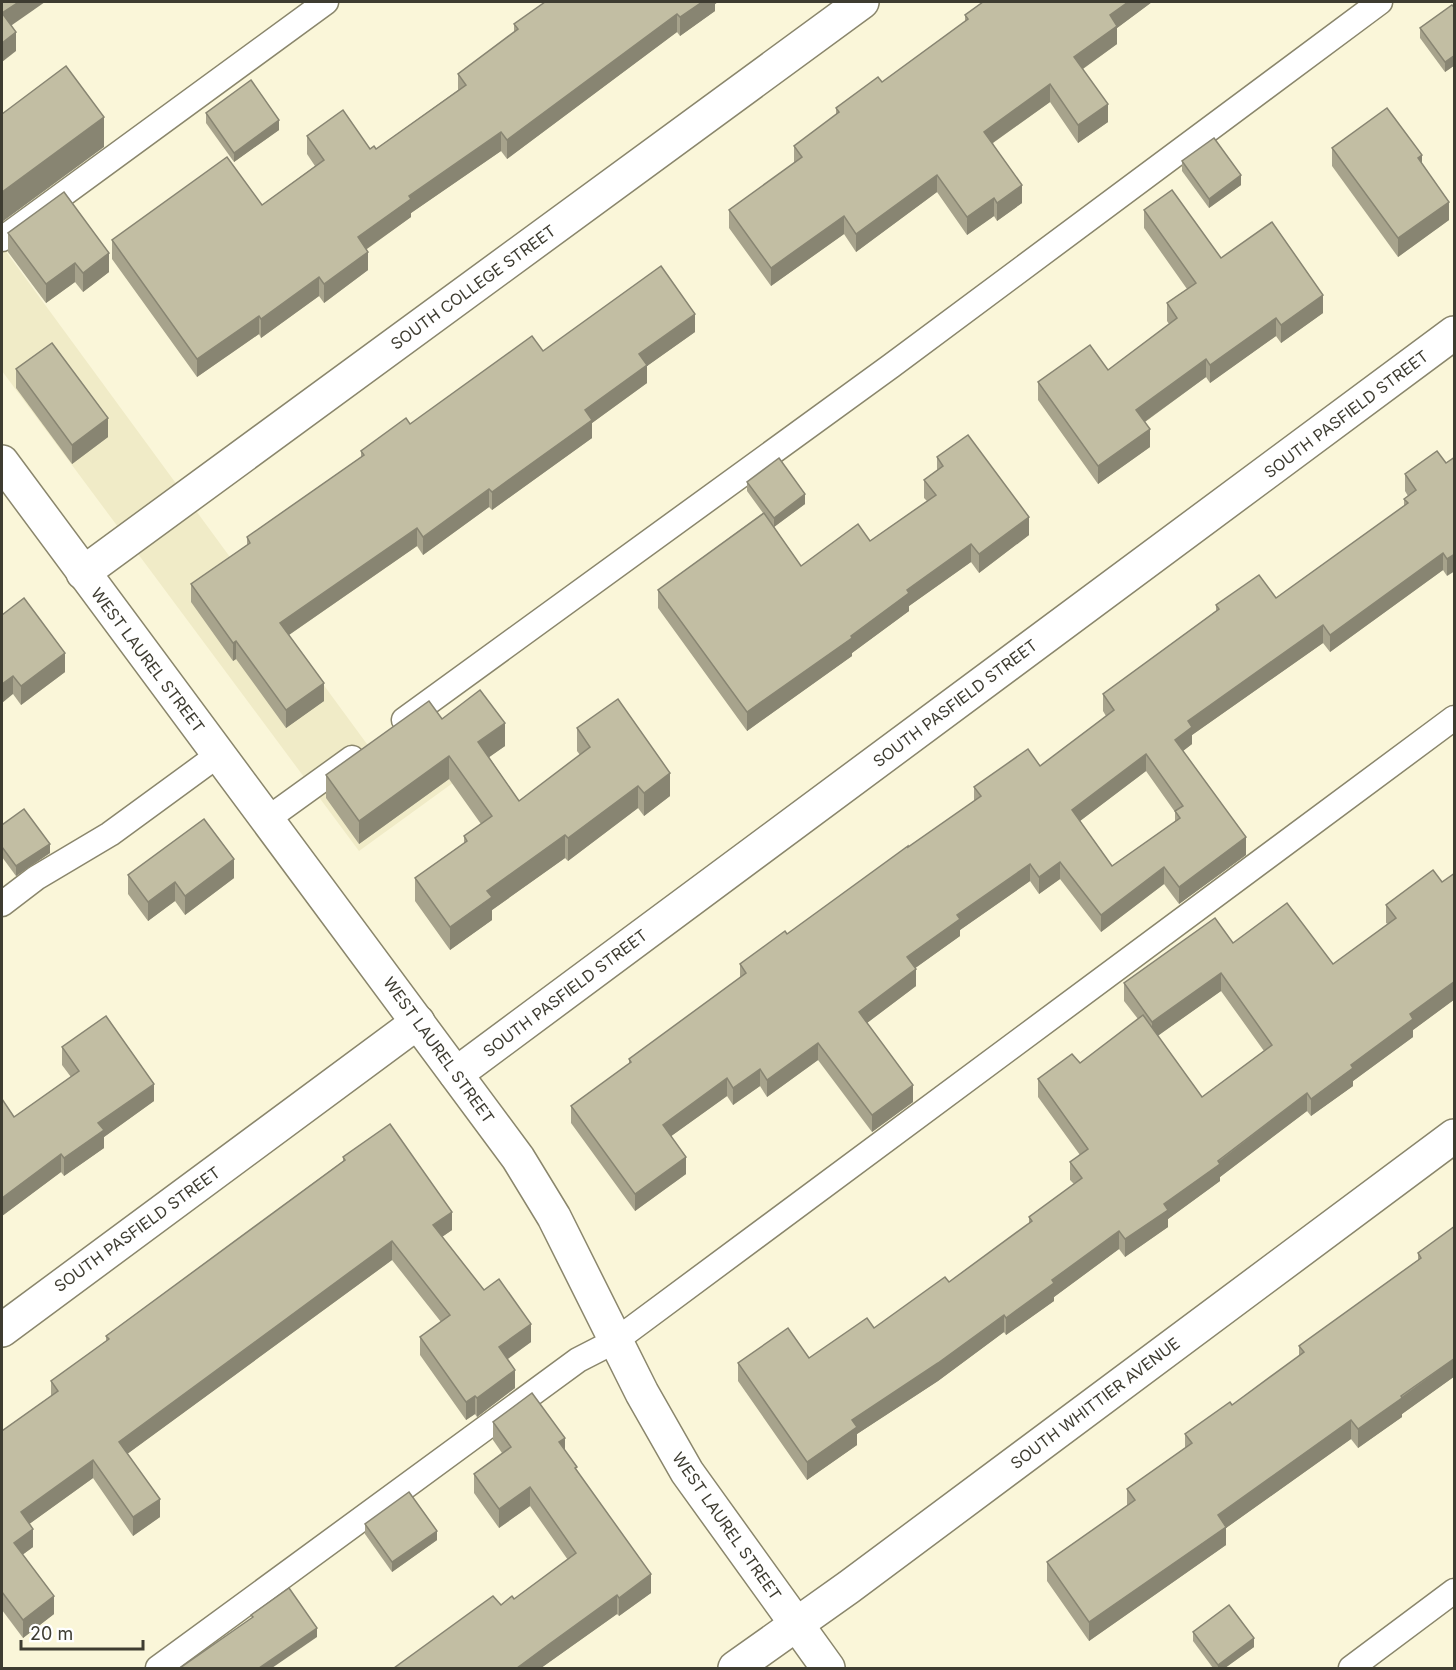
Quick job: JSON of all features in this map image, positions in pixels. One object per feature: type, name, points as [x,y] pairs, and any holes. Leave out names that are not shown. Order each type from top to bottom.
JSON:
[{"type":"street","name":"SOUTH COLLEGE STREET","points":[[83,573],[862,2]]},
{"type":"street","name":"SOUTH PASFIELD STREET","points":[[456,1074],[1455,333]]},
{"type":"street","name":"WEST LAUREL STREET","points":[[6,477],[83,573],[518,1158],[554,1217],[642,1393],[687,1472],[828,1668]]},
{"type":"street","name":"SOUTH PASFIELD STREET","points":[[2,1330],[418,1022]]},
{"type":"street","name":"SOUTH WHITTIER AVENUE","points":[[735,1668],[1455,1136]]},
{"type":"lane","points":[[2,239],[326,2]]},
{"type":"lane","points":[[266,820],[900,359],[1380,2]]},
{"type":"lane","points":[[158,1668],[578,1360],[615,1341],[1455,718]]},
{"type":"lane","points":[[2,904],[36,878],[110,834],[218,755]]},
{"type":"lane","points":[[1351,1668],[1455,1591]]},
{"type":"shaded area","points":[[2,246],[375,755],[468,772],[359,851],[2,371]]},
{"type":"building","points":[[2,2],[19,2],[2,13]]},
{"type":"building","points":[[545,2],[702,2],[680,17],[677,14],[507,140],[501,132],[409,196],[411,199],[358,237],[368,252],[324,284],[319,277],[261,319],[259,316],[197,359],[112,240],[227,157],[262,205],[324,160],[307,136],[343,110],[370,149],[374,146],[376,149],[466,85],[458,74],[518,29],[514,24]]},
{"type":"building","points":[[983,2],[1128,2],[1110,15],[1117,26],[1074,57],[1108,104],[1078,125],[1050,84],[984,132],[1022,185],[997,203],[994,198],[967,217],[937,175],[856,234],[844,216],[771,268],[729,210],[802,157],[794,146],[839,112],[836,108],[878,77],[882,82],[968,19],[965,15]]},
{"type":"building","points":[[1452,5],[1455,8],[1455,55],[1445,62],[1420,28]]},
{"type":"building","points":[[2,13],[16,32],[2,43]]},
{"type":"building","points":[[66,66],[104,117],[2,192],[2,114]]},
{"type":"building","points":[[251,80],[279,120],[234,153],[206,113]]},
{"type":"building","points":[[1387,108],[1422,155],[1418,158],[1449,202],[1398,238],[1332,148]]},
{"type":"building","points":[[1214,138],[1241,175],[1209,199],[1182,161]]},
{"type":"building","points":[[1172,190],[1221,258],[1272,222],[1323,295],[1281,325],[1276,318],[1210,365],[1206,359],[1136,410],[1150,429],[1098,466],[1038,382],[1090,345],[1108,370],[1177,318],[1167,303],[1196,283],[1144,210]]},
{"type":"building","points":[[64,192],[109,253],[83,273],[75,263],[46,284],[8,233]]},
{"type":"building","points":[[661,266],[695,314],[639,354],[647,365],[585,410],[592,420],[492,492],[489,489],[423,537],[417,528],[280,623],[324,683],[286,710],[236,641],[233,643],[191,584],[250,543],[247,537],[364,455],[361,451],[406,418],[410,424],[532,336],[543,351]]},
{"type":"building","points":[[52,343],[108,418],[72,445],[16,369]]},
{"type":"building","points":[[968,435],[1029,517],[979,554],[971,544],[907,590],[909,593],[851,636],[852,638],[747,712],[658,590],[764,513],[801,566],[858,524],[870,541],[936,495],[924,480],[943,466],[937,457]]},
{"type":"building","points":[[1437,451],[1446,463],[1455,457],[1455,554],[1447,559],[1443,553],[1330,635],[1323,625],[1188,721],[1192,727],[1175,740],[1246,837],[1179,887],[1164,867],[1101,915],[1060,862],[1039,877],[1030,864],[957,915],[960,919],[907,957],[916,969],[859,1012],[913,1085],[872,1115],[818,1043],[767,1080],[760,1069],[733,1088],[727,1078],[663,1125],[686,1157],[635,1194],[571,1106],[631,1062],[629,1059],[746,973],[740,964],[785,931],[787,934],[981,796],[974,787],[1028,749],[1040,766],[1114,710],[1103,694],[1219,609],[1216,605],[1259,575],[1276,598],[1408,503],[1404,499],[1416,490],[1405,474]],"holes":[[[1146,754],[1183,806],[1175,811],[1180,818],[1112,866],[1072,810]]]},
{"type":"building","points":[[779,458],[805,494],[774,518],[747,482]]},
{"type":"building","points":[[24,598],[65,653],[21,686],[13,676],[2,684],[2,615]]},
{"type":"building","points":[[480,690],[505,723],[478,742],[519,801],[590,747],[577,728],[618,699],[670,773],[644,793],[638,786],[568,838],[565,835],[487,891],[492,897],[450,927],[415,878],[467,841],[464,836],[492,816],[449,756],[359,821],[326,775],[429,701],[442,719]]},
{"type":"building","points":[[24,809],[50,844],[16,866],[2,847],[2,825]]},
{"type":"building","points":[[204,819],[234,859],[185,896],[175,882],[148,902],[128,875]]},
{"type":"building","points":[[1433,870],[1442,882],[1455,873],[1455,981],[1410,1014],[1413,1019],[1351,1065],[1353,1068],[1311,1099],[1307,1093],[1218,1161],[1220,1164],[1164,1204],[1168,1210],[1125,1239],[1119,1231],[1052,1280],[1054,1283],[1006,1318],[1004,1315],[938,1363],[852,1420],[857,1427],[807,1462],[738,1363],[788,1328],[809,1358],[867,1318],[874,1328],[945,1277],[949,1282],[1032,1221],[1029,1217],[1082,1178],[1070,1162],[1088,1149],[1038,1079],[1072,1054],[1080,1063],[1143,1015],[1202,1097],[1272,1045],[1221,973],[1152,1022],[1124,983],[1215,918],[1233,943],[1287,903],[1333,964],[1396,918],[1386,905]]},
{"type":"building","points":[[106,1016],[154,1084],[98,1123],[104,1130],[64,1158],[61,1154],[2,1198],[2,1099],[14,1117],[79,1071],[62,1047]]},
{"type":"building","points":[[390,1124],[452,1212],[433,1225],[484,1290],[499,1279],[531,1324],[499,1347],[515,1370],[477,1398],[475,1396],[466,1402],[420,1337],[450,1315],[392,1241],[119,1442],[160,1499],[133,1517],[93,1460],[21,1512],[33,1529],[14,1543],[54,1596],[23,1620],[2,1592],[2,1431],[58,1391],[51,1381],[109,1339],[106,1336],[345,1160],[343,1157]]},
{"type":"building","points":[[1455,1226],[1455,1358],[1358,1429],[1351,1420],[1218,1515],[1226,1527],[1089,1622],[1047,1562],[1135,1500],[1127,1489],[1192,1443],[1185,1434],[1230,1402],[1232,1405],[1304,1352],[1299,1346],[1421,1258],[1418,1253]]},
{"type":"building","points":[[532,1393],[565,1438],[559,1442],[577,1467],[575,1468],[651,1574],[619,1598],[617,1595],[517,1668],[394,1668],[493,1596],[501,1605],[512,1596],[514,1599],[576,1553],[530,1487],[499,1509],[474,1474],[511,1447],[493,1422]]},
{"type":"building","points":[[409,1492],[437,1531],[392,1562],[365,1524]]},
{"type":"building","points":[[289,1588],[317,1628],[259,1668],[180,1668],[253,1617],[251,1615]]},
{"type":"building","points":[[1229,1605],[1254,1638],[1218,1665],[1193,1632]]}]
